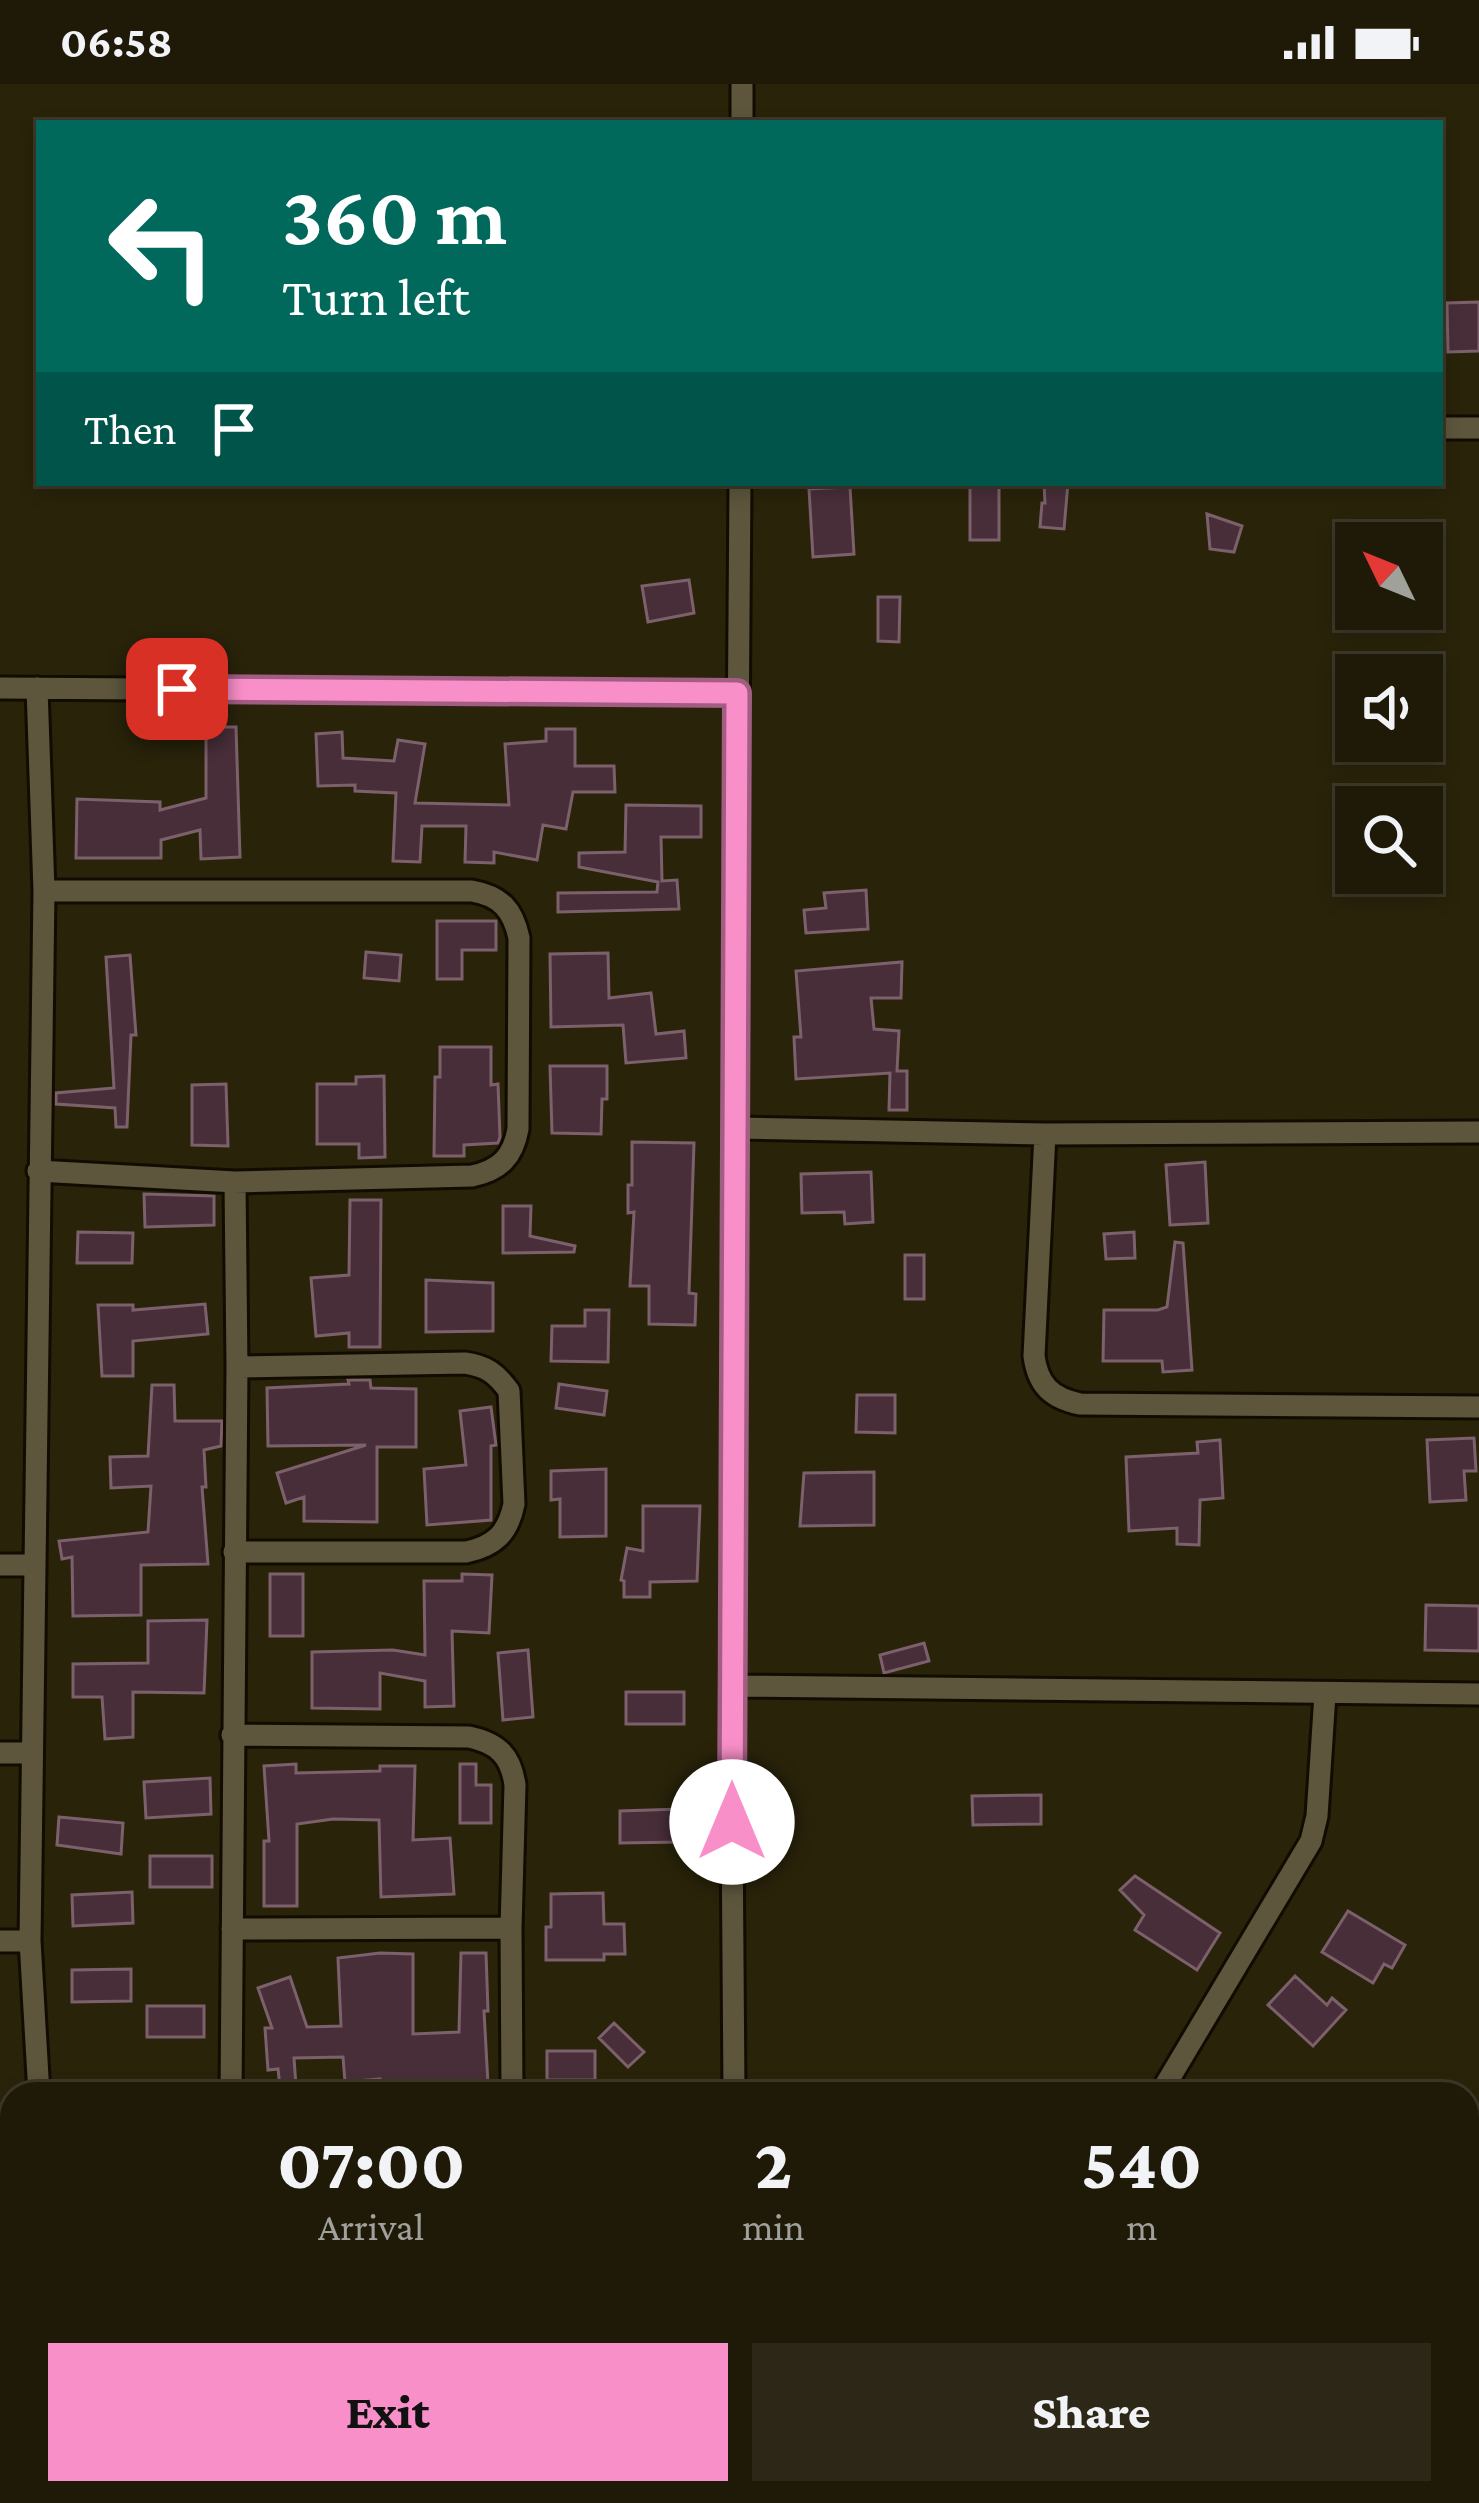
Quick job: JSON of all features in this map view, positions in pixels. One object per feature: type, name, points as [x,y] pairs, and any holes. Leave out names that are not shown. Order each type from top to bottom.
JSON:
[{"type":"street","points":[[742,84],[742,120]]},
{"type":"street","points":[[1443,428],[1479,428]]},
{"type":"street","points":[[734,2082],[731,1686],[740,486]]},
{"type":"street","points":[[0,688],[737,693]]},
{"type":"street","points":[[38,688],[44,891],[30,1941],[38,2082]]},
{"type":"street","points":[[38,1171],[235,1182],[472,1176],[504,1162],[515,1147],[518,1129],[519,938],[505,904],[490,894],[44,891]]},
{"type":"street","points":[[735,1128],[1045,1134],[1479,1132]]},
{"type":"street","points":[[1045,1134],[1034,1356],[1046,1390],[1080,1404],[1479,1407]]},
{"type":"street","points":[[231,2082],[238,1367],[235,1182]]},
{"type":"street","points":[[234,1552],[466,1552],[500,1538],[514,1504],[509,1391],[483,1366],[238,1367]]},
{"type":"street","points":[[0,1565],[34,1565]]},
{"type":"street","points":[[731,1686],[1479,1694]]},
{"type":"street","points":[[1167,2082],[1312,1841],[1318,1816],[1324,1694]]},
{"type":"street","points":[[232,1735],[469,1737],[488,1741],[502,1751],[512,1767],[515,1785],[512,2082]]},
{"type":"street","points":[[0,1753],[32,1753]]},
{"type":"street","points":[[232,1929],[511,1928]]},
{"type":"street","points":[[0,1941],[30,1941]]},
{"type":"building","points":[[1479,302],[1479,351],[1448,352],[1447,303]]},
{"type":"building","points":[[999,486],[999,540],[970,540],[970,487]]},
{"type":"building","points":[[1044,486],[1068,486],[1064,529],[1040,527]]},
{"type":"building","points":[[850,487],[854,554],[813,557],[809,489]]},
{"type":"building","points":[[1207,514],[1242,526],[1234,552],[1210,549]]},
{"type":"building","points":[[689,580],[694,613],[648,622],[642,586]]},
{"type":"building","points":[[878,597],[900,597],[899,642],[878,641]]},
{"type":"building","points":[[206,727],[236,727],[240,857],[201,859],[200,830],[161,840],[161,858],[76,858],[77,799],[160,802],[160,810],[206,798]]},
{"type":"building","points":[[546,729],[575,729],[575,766],[614,766],[615,792],[573,792],[566,829],[543,825],[537,860],[494,852],[494,863],[465,862],[466,826],[422,826],[420,862],[393,861],[396,793],[355,791],[355,785],[318,786],[316,734],[342,732],[343,758],[394,761],[398,740],[425,744],[415,803],[509,805],[505,744],[546,741]]},
{"type":"building","points":[[626,805],[701,806],[701,837],[661,837],[662,881],[677,880],[679,909],[558,912],[558,893],[657,892],[658,882],[579,867],[579,853],[625,852]]},
{"type":"building","points":[[866,890],[868,929],[806,933],[804,910],[826,908],[824,893]]},
{"type":"building","points":[[437,921],[496,921],[496,950],[462,950],[462,979],[437,979]]},
{"type":"building","points":[[366,952],[401,955],[399,981],[364,978]]},
{"type":"building","points":[[608,953],[609,998],[651,993],[656,1034],[684,1031],[686,1058],[626,1063],[623,1025],[551,1027],[550,954]]},
{"type":"building","points":[[130,955],[136,1035],[131,1035],[127,1127],[116,1127],[115,1108],[56,1104],[56,1093],[114,1088],[106,957]]},
{"type":"building","points":[[902,962],[901,998],[871,998],[874,1029],[899,1031],[897,1071],[907,1071],[907,1110],[889,1110],[890,1073],[796,1079],[794,1037],[801,1037],[796,971]]},
{"type":"building","points":[[440,1047],[491,1047],[491,1085],[498,1084],[498,1143],[464,1145],[464,1156],[434,1156]]},
{"type":"building","points":[[550,1066],[607,1066],[601,1134],[552,1133]]},
{"type":"building","points":[[384,1076],[385,1157],[359,1158],[359,1144],[317,1144],[317,1084],[356,1084],[356,1077]]},
{"type":"building","points":[[226,1084],[228,1146],[192,1145],[192,1085]]},
{"type":"building","points":[[632,1142],[694,1143],[689,1293],[696,1294],[695,1325],[649,1324],[649,1286],[630,1286]]},
{"type":"building","points":[[1205,1162],[1208,1223],[1170,1225],[1166,1165]]},
{"type":"building","points":[[871,1172],[873,1222],[845,1224],[844,1212],[802,1213],[801,1174]]},
{"type":"building","points":[[144,1194],[214,1196],[214,1225],[145,1227]]},
{"type":"building","points":[[350,1200],[381,1200],[380,1347],[349,1347],[349,1333],[316,1336],[311,1278],[349,1275]]},
{"type":"building","points":[[503,1206],[531,1206],[530,1236],[575,1246],[574,1252],[503,1253]]},
{"type":"building","points":[[78,1232],[133,1233],[132,1263],[77,1263]]},
{"type":"building","points":[[1134,1232],[1135,1258],[1106,1259],[1104,1234]]},
{"type":"building","points":[[1175,1242],[1183,1243],[1192,1370],[1163,1372],[1162,1361],[1103,1361],[1104,1310],[1167,1307]]},
{"type":"building","points":[[905,1255],[924,1255],[924,1299],[905,1299]]},
{"type":"building","points":[[426,1280],[493,1283],[493,1331],[426,1332]]},
{"type":"building","points":[[205,1304],[208,1334],[133,1341],[133,1376],[102,1376],[98,1305],[133,1305],[133,1310]]},
{"type":"building","points":[[585,1310],[609,1310],[608,1362],[551,1361],[552,1326],[585,1326]]},
{"type":"building","points":[[348,1380],[370,1380],[371,1388],[416,1389],[416,1447],[377,1447],[377,1522],[304,1521],[304,1497],[286,1503],[277,1473],[366,1445],[268,1446],[267,1388],[349,1384]]},
{"type":"building","points":[[559,1384],[607,1391],[604,1415],[556,1408]]},
{"type":"building","points":[[152,1385],[174,1385],[175,1421],[222,1421],[221,1446],[204,1450],[208,1564],[141,1565],[141,1615],[73,1616],[72,1557],[62,1559],[59,1541],[148,1532],[151,1486],[111,1488],[110,1457],[148,1456]]},
{"type":"building","points":[[857,1395],[895,1395],[895,1433],[856,1432]]},
{"type":"building","points":[[491,1407],[496,1445],[491,1446],[491,1520],[427,1525],[424,1469],[466,1465],[460,1411]]},
{"type":"building","points":[[1474,1438],[1476,1471],[1464,1471],[1466,1500],[1430,1502],[1427,1440]]},
{"type":"building","points":[[1220,1440],[1223,1498],[1200,1500],[1199,1545],[1177,1544],[1177,1528],[1129,1531],[1126,1457],[1198,1453],[1197,1442]]},
{"type":"building","points":[[606,1469],[606,1536],[560,1537],[560,1499],[551,1500],[551,1471]]},
{"type":"building","points":[[874,1472],[874,1525],[800,1526],[804,1473]]},
{"type":"building","points":[[643,1506],[700,1506],[697,1581],[650,1582],[650,1597],[624,1597],[621,1580],[627,1548],[643,1551]]},
{"type":"building","points":[[270,1574],[303,1574],[303,1636],[270,1636]]},
{"type":"building","points":[[462,1574],[492,1575],[489,1633],[452,1631],[454,1706],[425,1707],[425,1681],[380,1673],[380,1709],[312,1708],[312,1652],[393,1650],[425,1655],[424,1581],[462,1581]]},
{"type":"building","points":[[1426,1605],[1479,1606],[1479,1651],[1425,1650]]},
{"type":"building","points":[[207,1620],[204,1693],[133,1692],[133,1737],[105,1739],[102,1697],[73,1697],[73,1664],[148,1663],[148,1621]]},
{"type":"building","points":[[924,1643],[929,1661],[884,1673],[880,1655]]},
{"type":"building","points":[[528,1650],[533,1717],[503,1720],[498,1653]]},
{"type":"building","points":[[626,1692],[684,1692],[684,1724],[626,1724]]},
{"type":"building","points":[[296,1764],[296,1773],[415,1766],[413,1840],[450,1838],[454,1894],[381,1897],[379,1820],[333,1819],[297,1824],[297,1906],[264,1906],[264,1841],[269,1841],[264,1766]]},
{"type":"building","points":[[460,1764],[476,1764],[476,1785],[491,1785],[491,1823],[460,1823]]},
{"type":"building","points":[[210,1778],[211,1814],[146,1818],[144,1782]]},
{"type":"building","points":[[1041,1795],[1041,1824],[973,1825],[972,1796]]},
{"type":"building","points":[[680,1809],[681,1842],[620,1843],[620,1811]]},
{"type":"building","points":[[59,1817],[123,1823],[121,1854],[57,1845]]},
{"type":"building","points":[[150,1856],[212,1856],[212,1887],[150,1887]]},
{"type":"building","points":[[1135,1876],[1220,1933],[1197,1970],[1135,1930],[1144,1915],[1120,1890]]},
{"type":"building","points":[[132,1892],[133,1923],[73,1926],[72,1895]]},
{"type":"building","points":[[603,1893],[604,1924],[624,1924],[625,1954],[604,1954],[604,1960],[546,1960],[551,1894]]},
{"type":"building","points":[[1348,1911],[1405,1945],[1392,1968],[1384,1964],[1373,1983],[1322,1952]]},
{"type":"building","points":[[461,1953],[486,1953],[488,2082],[345,2082],[343,2057],[294,2058],[296,2082],[279,2082],[278,2069],[268,2070],[265,2028],[272,2028],[258,1988],[290,1977],[307,2027],[341,2026],[338,1958],[413,1954],[413,2034],[459,2032]]},
{"type":"building","points":[[131,1969],[131,2001],[72,2002],[72,1970]]},
{"type":"building","points":[[1295,1976],[1327,2005],[1332,1998],[1346,2010],[1313,2046],[1268,2005]]},
{"type":"building","points":[[147,2006],[204,2006],[204,2037],[147,2037]]},
{"type":"building","points":[[614,2023],[644,2052],[628,2067],[599,2038]]},
{"type":"building","points":[[547,2051],[595,2051],[595,2080],[547,2080]]},
{"type":"route","points":[[177,689],[737,693],[732,1822]]}]
